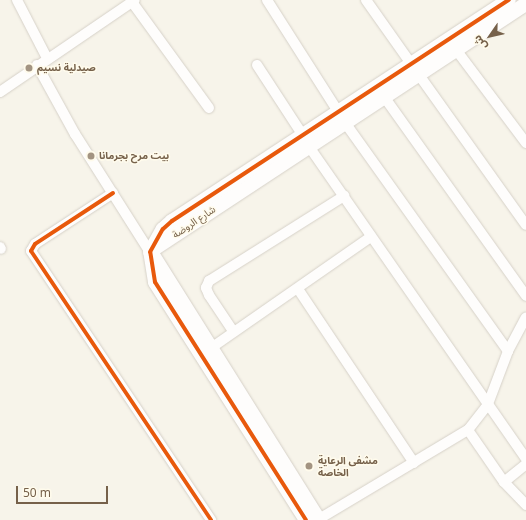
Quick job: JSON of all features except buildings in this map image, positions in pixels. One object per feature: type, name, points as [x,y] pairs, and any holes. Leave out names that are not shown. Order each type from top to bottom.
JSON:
[{"type":"street","points":[[17,0],[47,58]]},
{"type":"street","points":[[267,0],[343,119],[508,351]]},
{"type":"street","points":[[366,0],[526,226]]},
{"type":"street","name":"شارع الروضة","points":[[150,252],[163,229],[172,221],[307,142],[343,119],[415,70],[509,0]]},
{"type":"street","points":[[0,92],[47,58],[134,1],[209,108]]},
{"type":"street","name":"شارع الروضة","points":[[343,119],[385,98],[415,70],[457,51],[526,4]]},
{"type":"street","points":[[457,51],[526,143]]},
{"type":"street","points":[[37,65],[75,134],[319,520],[468,430],[488,404],[508,351],[526,317]]},
{"type":"street","points":[[257,65],[371,237],[526,459]]},
{"type":"street","points":[[385,98],[526,296]]},
{"type":"street","points":[[113,193],[34,244],[32,251],[211,520]]},
{"type":"street","points":[[233,331],[209,295],[206,288],[209,282],[344,196]]},
{"type":"street","points":[[211,348],[233,331],[298,289],[371,237]]},
{"type":"street","points":[[150,252],[154,282],[306,520]]},
{"type":"street","points":[[298,289],[414,463]]},
{"type":"street","points":[[468,430],[504,482],[526,505]]},
{"type":"street","points":[[504,482],[526,464]]},
{"type":"cycle path","points":[[306,520],[155,282],[150,252],[163,229],[172,221],[509,0]]},
{"type":"cycle path","points":[[113,193],[35,244],[31,251],[211,520]]},
{"type":"place","name":"صيدلية نسيم","points":[[29,68]]},
{"type":"place","name":"بيت مرح بجرمانا","points":[[91,156]]},
{"type":"place","name":"مشفى الرعاية الخاصة","points":[[309,466]]}]
